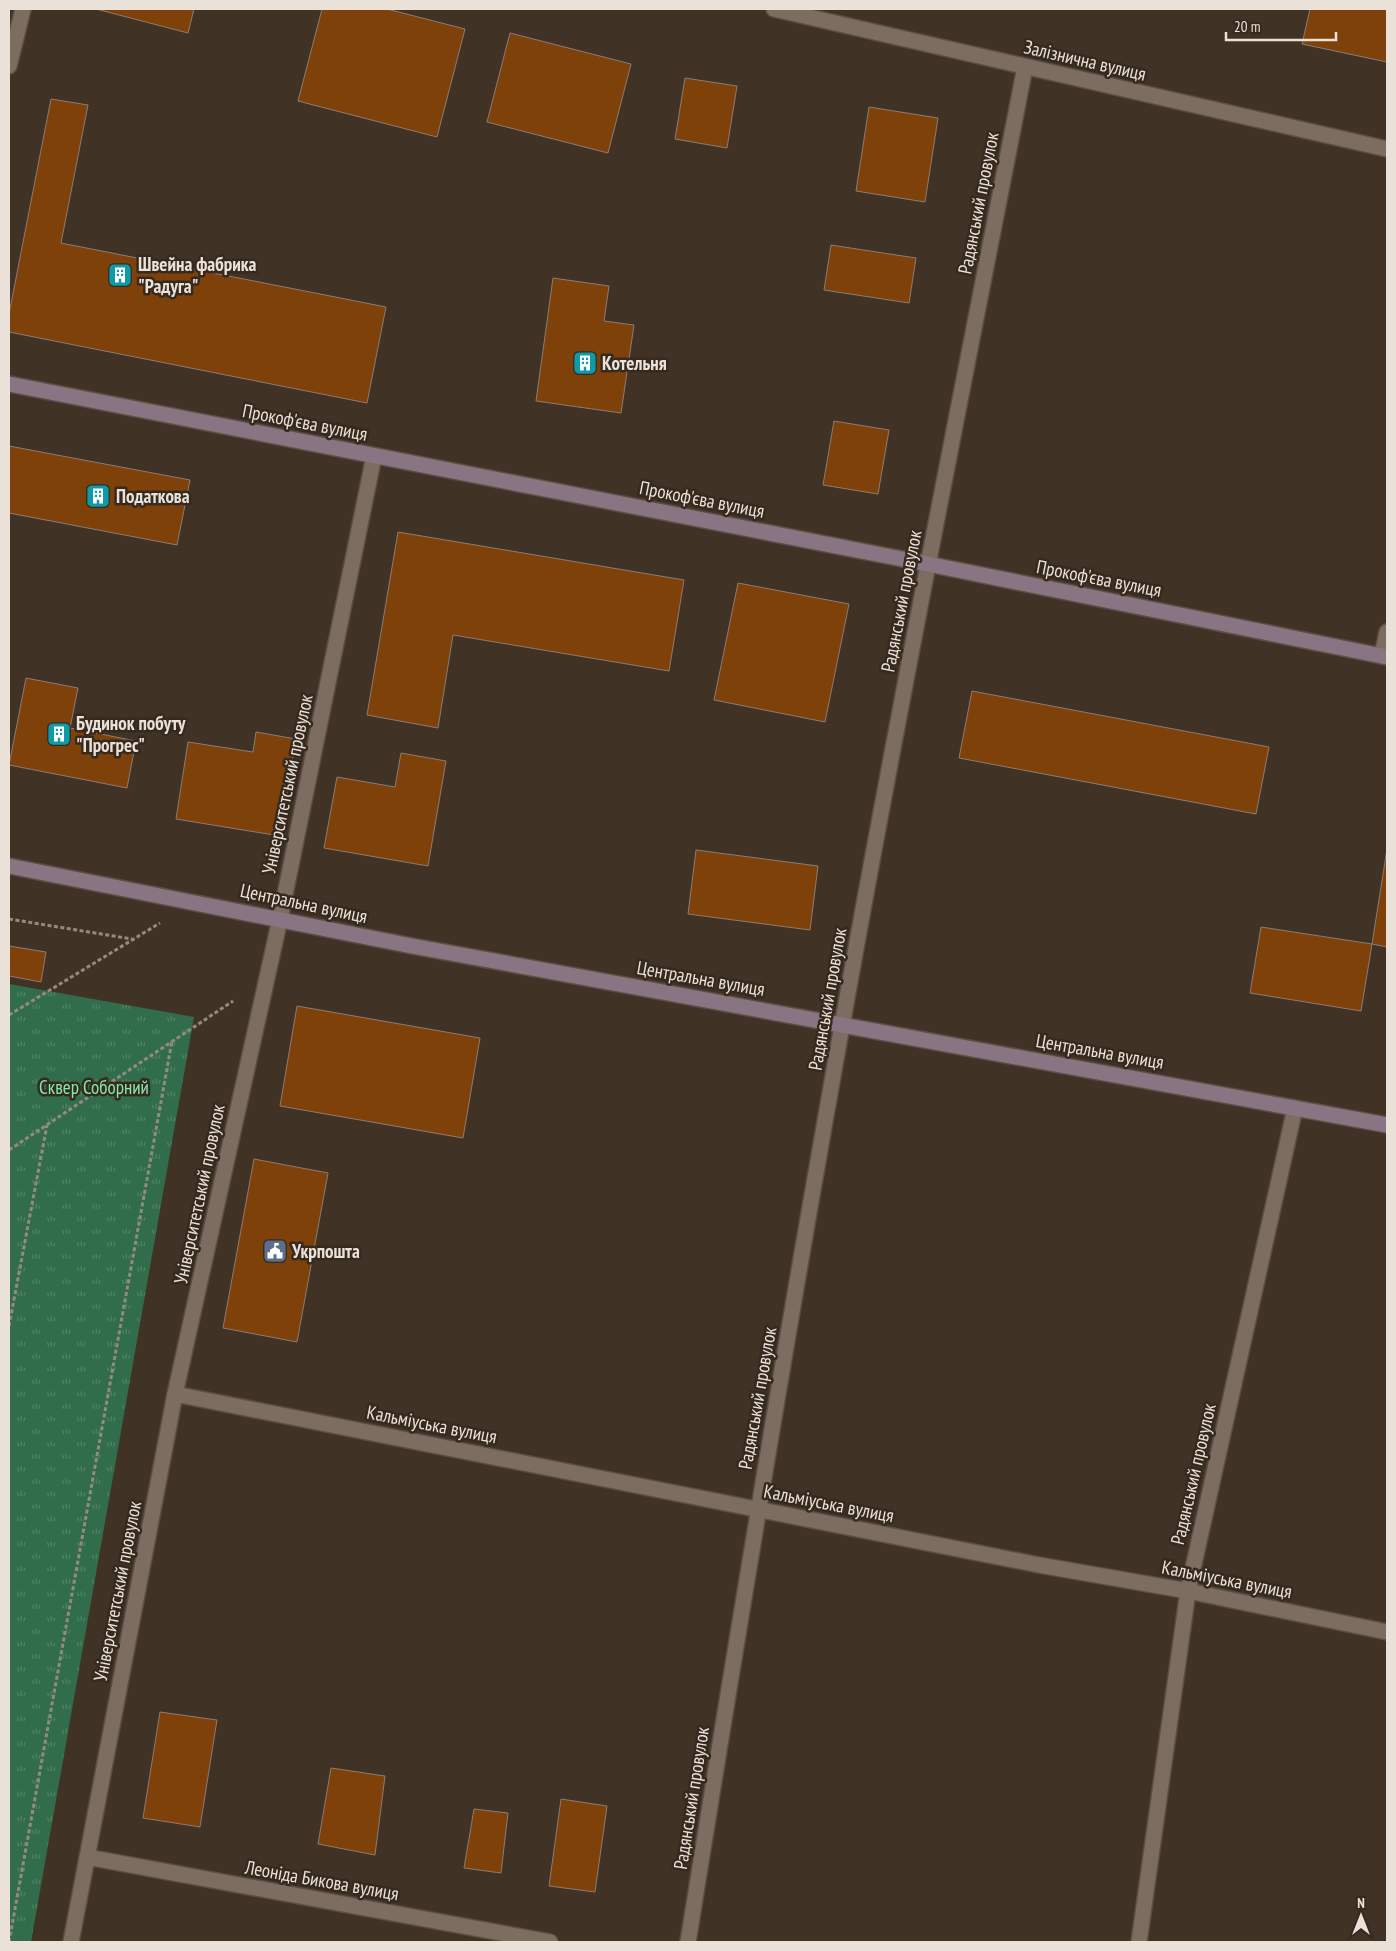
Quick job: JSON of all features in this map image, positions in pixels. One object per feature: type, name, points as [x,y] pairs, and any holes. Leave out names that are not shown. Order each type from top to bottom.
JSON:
[{"type":"street","points":[[9,66],[23,9]]},
{"type":"street","name":"Залізнична вулиця","points":[[774,9],[1387,149]]},
{"type":"street","name":"Радянський провулок","points":[[688,1942],[758,1509],[842,1024],[928,564],[1025,67]]},
{"type":"street","name":"Прокоф'єва вулиця","points":[[9,384],[928,564],[1385,656]]},
{"type":"street","name":"Університетський провулок","points":[[71,1942],[175,1394],[280,919],[374,456]]},
{"type":"street","points":[[1385,656],[1387,632]]},
{"type":"street","name":"Центральна вулиця","points":[[9,866],[195,901],[412,946],[1387,1125]]},
{"type":"street","name":"Радянський провулок","points":[[1139,1942],[1188,1591],[1295,1108]]},
{"type":"street","name":"Кальміуська вулиця","points":[[175,1394],[1039,1565],[1188,1591],[1387,1632]]},
{"type":"street","name":"Леоніда Бикова вулиця","points":[[87,1857],[550,1942]]},
{"type":"path","points":[[9,1015],[195,901]]},
{"type":"path","points":[[9,919],[133,940]]},
{"type":"path","points":[[9,1150],[267,979]]},
{"type":"path","points":[[9,1942],[172,1041]]},
{"type":"path","points":[[9,1326],[47,1124]]},
{"type":"green space","name":"Сквер Соборний","points":[[9,984],[194,1017],[31,1942],[9,1942]]},
{"type":"building","points":[[96,9],[194,9],[188,33]]},
{"type":"building","points":[[322,9],[387,9],[465,29],[437,137],[298,101]]},
{"type":"building","points":[[1310,9],[1387,9],[1387,62],[1302,44]]},
{"type":"building","points":[[510,33],[631,64],[608,153],[487,122]]},
{"type":"building","points":[[685,78],[737,86],[727,148],[675,139]]},
{"type":"building","name":"Швейна фабрика \"Радуга\"","points":[[51,99],[88,105],[61,243],[386,307],[367,403],[9,332],[9,314]]},
{"type":"building","points":[[869,107],[938,118],[925,202],[856,191]]},
{"type":"building","points":[[831,245],[916,258],[909,303],[824,290]]},
{"type":"building","name":"Котельня","points":[[553,278],[609,286],[604,321],[634,325],[621,413],[536,401]]},
{"type":"building","points":[[834,421],[889,430],[878,494],[823,485]]},
{"type":"building","name":"Податкова","points":[[9,446],[190,480],[177,545],[9,513]]},
{"type":"building","points":[[398,532],[684,580],[669,671],[453,635],[438,728],[367,715]]},
{"type":"building","points":[[738,583],[849,604],[825,722],[714,700]]},
{"type":"building","name":"Будинок побуту \"Прогрес\"","points":[[26,678],[78,688],[70,728],[136,741],[127,788],[9,765]]},
{"type":"building","points":[[972,691],[1269,747],[1256,814],[959,758]]},
{"type":"building","points":[[256,732],[296,739],[280,836],[176,819],[188,742],[253,752]]},
{"type":"building","points":[[401,753],[446,761],[428,866],[324,848],[337,777],[395,787]]},
{"type":"building","points":[[1387,849],[1387,947],[1372,944]]},
{"type":"building","points":[[696,850],[818,866],[810,930],[688,914]]},
{"type":"building","points":[[1261,927],[1372,944],[1361,1011],[1250,993]]},
{"type":"building","points":[[9,946],[46,952],[41,982],[9,976]]},
{"type":"building","points":[[297,1006],[480,1038],[463,1138],[280,1106]]},
{"type":"building","name":"Укрпошта","points":[[254,1159],[328,1173],[297,1342],[223,1328]]},
{"type":"building","points":[[160,1712],[217,1720],[200,1827],[143,1818]]},
{"type":"building","points":[[331,1768],[385,1776],[375,1855],[318,1844]]},
{"type":"building","points":[[561,1799],[607,1806],[595,1892],[549,1886]]},
{"type":"building","points":[[474,1809],[508,1813],[501,1873],[464,1868]]},
{"type":"place","name":"Швейна фабрика \"Радуга\"","points":[[120,275]]},
{"type":"place","name":"Котельня","points":[[585,363]]},
{"type":"place","name":"Податкова","points":[[98,496]]},
{"type":"place","name":"Будинок побуту \"Прогрес\"","points":[[59,734]]},
{"type":"place","name":"Укрпошта","points":[[275,1251]]}]
